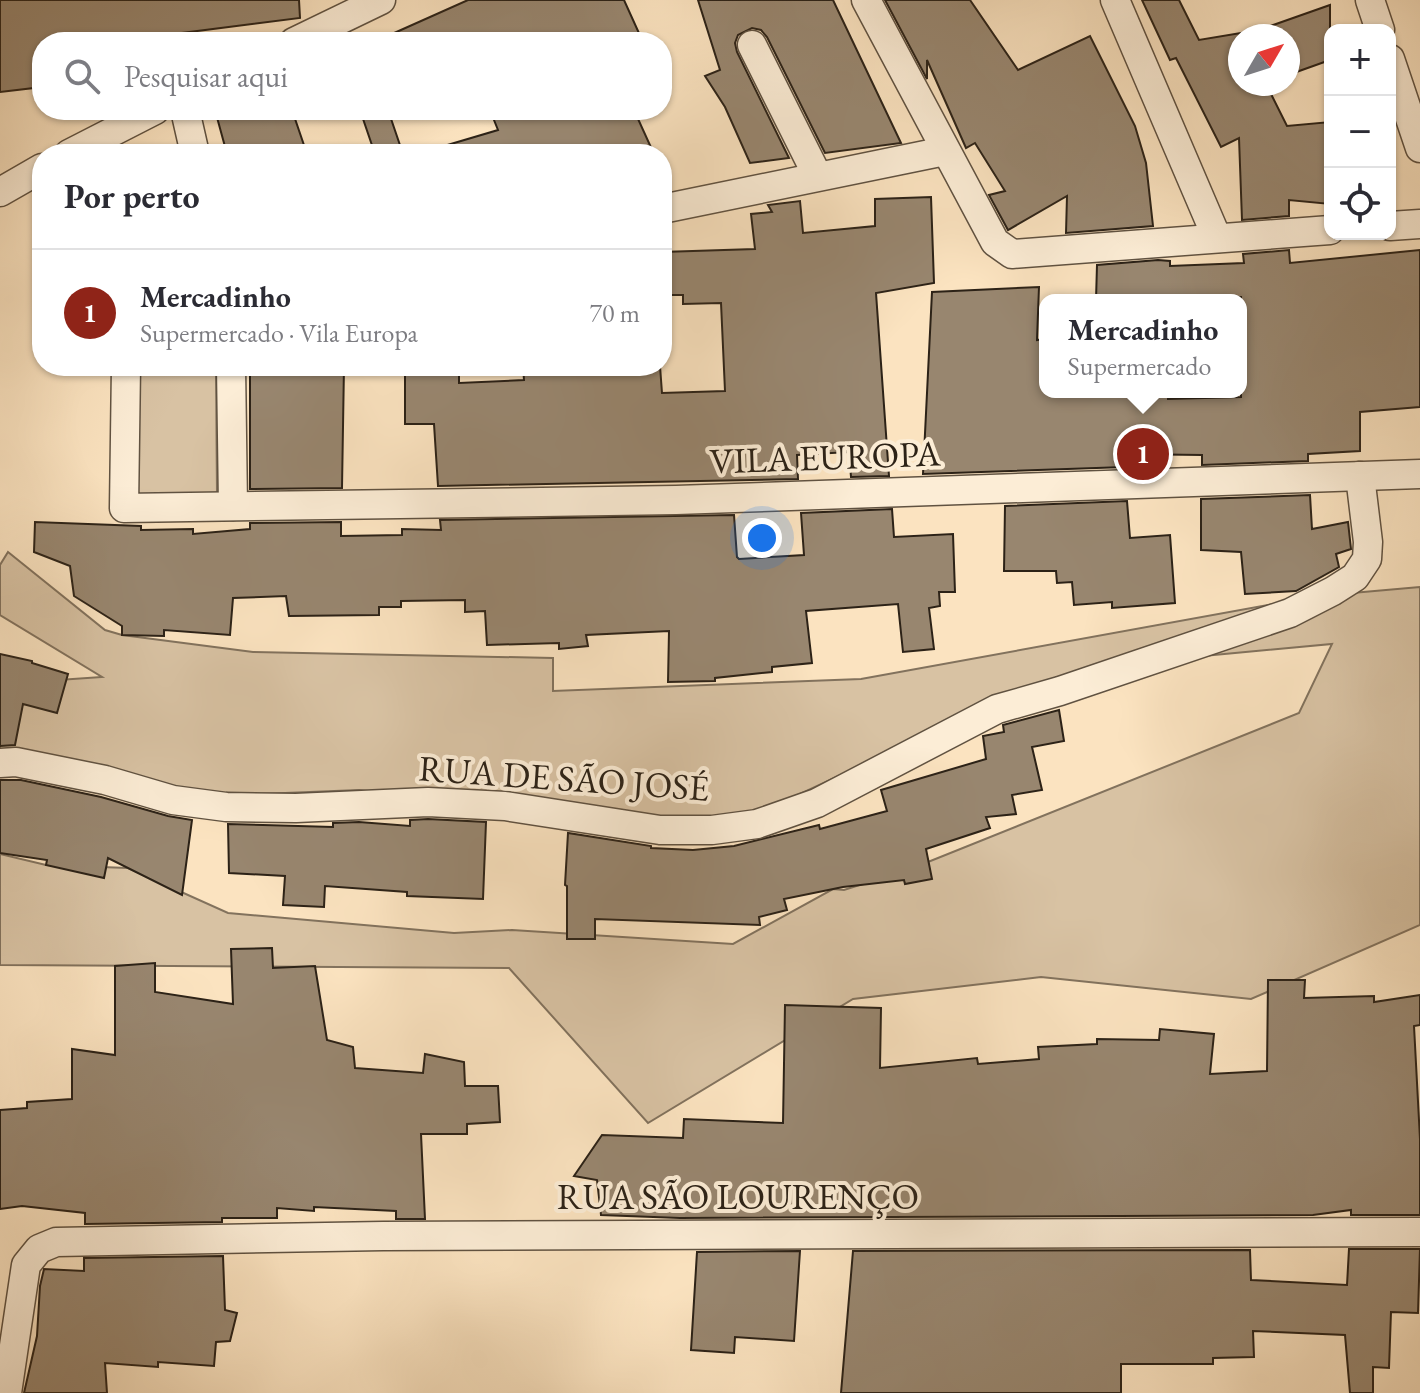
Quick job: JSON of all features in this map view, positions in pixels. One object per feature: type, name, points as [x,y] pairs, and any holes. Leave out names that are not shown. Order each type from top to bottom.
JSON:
[{"type":"street","points":[[315,32],[381,0]]},
{"type":"street","points":[[866,0],[995,242],[1012,254],[1324,230]]},
{"type":"street","points":[[1115,0],[1217,238]]},
{"type":"street","points":[[1370,0],[1378,24]]},
{"type":"street","points":[[752,45],[817,175]]},
{"type":"street","points":[[1396,77],[1420,148]]},
{"type":"street","points":[[89,144],[135,120]]},
{"type":"street","points":[[187,120],[193,144]]},
{"type":"street","points":[[672,207],[945,151]]},
{"type":"street","points":[[0,192],[32,174]]},
{"type":"street","points":[[1396,226],[1420,224]]},
{"type":"street","name":"VILA EUROPA","points":[[126,376],[124,508],[692,500],[1420,474]]},
{"type":"street","points":[[231,376],[233,506]]},
{"type":"street","name":"RUA DE SÃO JOSÉ","points":[[0,763],[16,762],[105,780],[173,800],[226,807],[296,808],[428,802],[505,806],[660,830],[712,830],[757,824],[817,803],[997,709],[1060,691],[1290,613],[1333,591],[1355,577],[1367,559],[1368,542],[1360,476]]},
{"type":"street","name":"RUA SÃO LOURENÇO","points":[[7,1393],[26,1265],[39,1249],[56,1242],[399,1236],[1420,1232]]},
{"type":"shaded area","points":[[135,376],[216,376],[217,495],[135,495]]},
{"type":"shaded area","points":[[8,552],[105,630],[122,635],[253,652],[553,658],[553,691],[861,679],[1318,596],[1420,587],[1420,925],[1251,999],[1041,977],[853,999],[648,1123],[509,968],[0,965],[0,854],[46,865],[128,868],[228,913],[454,933],[512,930],[733,944],[833,889],[844,890],[913,868],[1299,713],[1332,644],[1161,660],[858,767],[748,818],[656,823],[359,790],[233,795],[0,766],[0,684],[102,677],[0,615],[0,565]]},
{"type":"building","points":[[0,0],[299,0],[300,18],[190,32],[32,32],[32,88],[0,92]]},
{"type":"building","points":[[468,0],[624,0],[638,32],[396,32]]},
{"type":"building","points":[[698,0],[833,0],[901,143],[825,153],[767,37],[761,30],[752,28],[738,35],[735,43],[737,52],[789,158],[750,163],[725,107],[705,76],[720,70]]},
{"type":"building","points":[[885,0],[970,0],[1018,70],[1090,36],[1135,126],[1146,163],[1153,226],[1066,233],[1067,196],[1008,230],[989,195],[1005,191],[975,143],[966,148],[927,60],[927,79]]},
{"type":"building","points":[[1142,0],[1179,0],[1199,40],[1228,35],[1228,96],[1272,96],[1287,126],[1324,123],[1324,203],[1289,200],[1289,216],[1242,220],[1239,138],[1221,147],[1176,58],[1170,60]]},
{"type":"building","points":[[1330,5],[1330,24],[1324,24],[1324,62],[1300,71],[1300,24],[1276,24]]},
{"type":"building","points":[[218,120],[295,120],[304,144],[224,144]]},
{"type":"building","points":[[363,120],[391,120],[400,144],[372,144]]},
{"type":"building","points":[[494,120],[639,120],[649,144],[451,144],[498,130]]},
{"type":"building","points":[[931,197],[934,283],[876,293],[889,476],[851,477],[849,452],[797,455],[798,479],[438,486],[434,424],[405,424],[405,376],[459,376],[459,383],[524,380],[524,376],[661,376],[662,393],[725,391],[721,303],[683,304],[683,295],[672,295],[672,252],[755,249],[751,214],[772,212],[768,205],[800,201],[803,233],[875,226],[875,199]]},
{"type":"building","points":[[1289,250],[1290,263],[1420,250],[1420,407],[1360,412],[1360,451],[1308,454],[1308,461],[1202,465],[1202,455],[1124,454],[1125,467],[923,474],[932,292],[1039,287],[1039,398],[1247,398],[1247,294],[1096,294],[1097,265],[1158,260],[1170,261],[1170,266],[1244,263],[1243,254]]},
{"type":"building","points":[[250,376],[344,376],[342,488],[250,489]]},
{"type":"building","points":[[1310,495],[1312,529],[1348,522],[1351,549],[1336,554],[1339,567],[1296,591],[1245,594],[1241,552],[1201,550],[1201,499]]},
{"type":"building","points":[[1127,501],[1130,538],[1170,535],[1175,603],[1112,608],[1112,602],[1074,605],[1072,582],[1057,583],[1056,571],[1004,571],[1005,506]]},
{"type":"building","points":[[892,509],[894,537],[953,534],[955,592],[939,592],[940,606],[929,608],[934,649],[903,652],[898,604],[806,611],[812,663],[772,667],[772,672],[715,678],[715,681],[668,682],[669,631],[586,635],[588,646],[559,649],[559,643],[487,645],[485,611],[465,612],[465,600],[401,601],[401,607],[379,607],[379,615],[289,616],[286,596],[233,598],[230,635],[164,630],[164,636],[122,635],[122,626],[74,596],[70,566],[34,552],[35,522],[141,526],[141,530],[193,529],[193,534],[250,529],[250,523],[341,522],[341,536],[402,535],[402,529],[441,530],[440,520],[734,515],[739,559],[804,555],[801,513]]},
{"type":"building","points":[[0,654],[68,674],[57,713],[23,704],[15,745],[0,746]]},
{"type":"building","points":[[1059,710],[1064,741],[1032,747],[1042,790],[1012,795],[1016,814],[986,817],[990,828],[926,849],[932,879],[905,884],[904,880],[843,887],[784,899],[787,910],[759,917],[760,925],[595,919],[595,939],[567,939],[565,885],[568,833],[651,848],[693,850],[734,846],[819,825],[820,829],[887,811],[881,790],[986,759],[983,736],[1004,732],[1003,725]]},
{"type":"building","points":[[0,780],[21,780],[192,820],[182,895],[108,858],[104,878],[46,865],[47,860],[0,853]]},
{"type":"building","points":[[410,820],[486,822],[483,899],[407,896],[407,892],[325,886],[324,907],[283,905],[285,876],[229,873],[228,824],[333,827],[333,823],[359,822],[410,826]]},
{"type":"building","points":[[272,948],[273,968],[315,966],[327,1040],[353,1047],[355,1068],[423,1073],[425,1054],[464,1062],[465,1086],[498,1086],[500,1122],[467,1124],[467,1134],[421,1134],[425,1219],[396,1219],[396,1211],[314,1207],[314,1211],[277,1208],[277,1218],[85,1224],[85,1213],[22,1206],[0,1209],[0,1110],[27,1108],[27,1102],[72,1099],[72,1049],[115,1055],[115,966],[155,963],[155,992],[233,1004],[231,949]]},
{"type":"building","points":[[1268,980],[1305,980],[1304,998],[1374,996],[1374,1002],[1420,995],[1420,1025],[1414,1026],[1420,1139],[1420,1215],[1351,1215],[1351,1210],[1313,1215],[680,1218],[601,1215],[597,1180],[574,1176],[602,1135],[683,1138],[684,1119],[783,1123],[785,1005],[881,1008],[880,1068],[977,1058],[978,1064],[1039,1059],[1038,1047],[1097,1044],[1097,1039],[1159,1040],[1160,1029],[1214,1034],[1210,1074],[1267,1071]]},
{"type":"building","points":[[1349,1249],[1420,1249],[1418,1313],[1391,1312],[1389,1368],[1373,1367],[1373,1393],[1350,1393],[1345,1335],[1253,1331],[1254,1357],[1213,1358],[1213,1364],[1121,1364],[1121,1393],[841,1393],[853,1251],[1250,1250],[1251,1280],[1347,1285]]},
{"type":"building","points":[[800,1251],[794,1341],[735,1337],[734,1353],[691,1350],[697,1252]]},
{"type":"building","points":[[223,1256],[225,1310],[237,1313],[230,1341],[216,1342],[214,1366],[158,1362],[158,1367],[105,1363],[107,1393],[24,1393],[37,1336],[44,1269],[84,1271],[84,1258]]},
{"type":"place","name":"Mercadinho","points":[[1143,454]]}]
